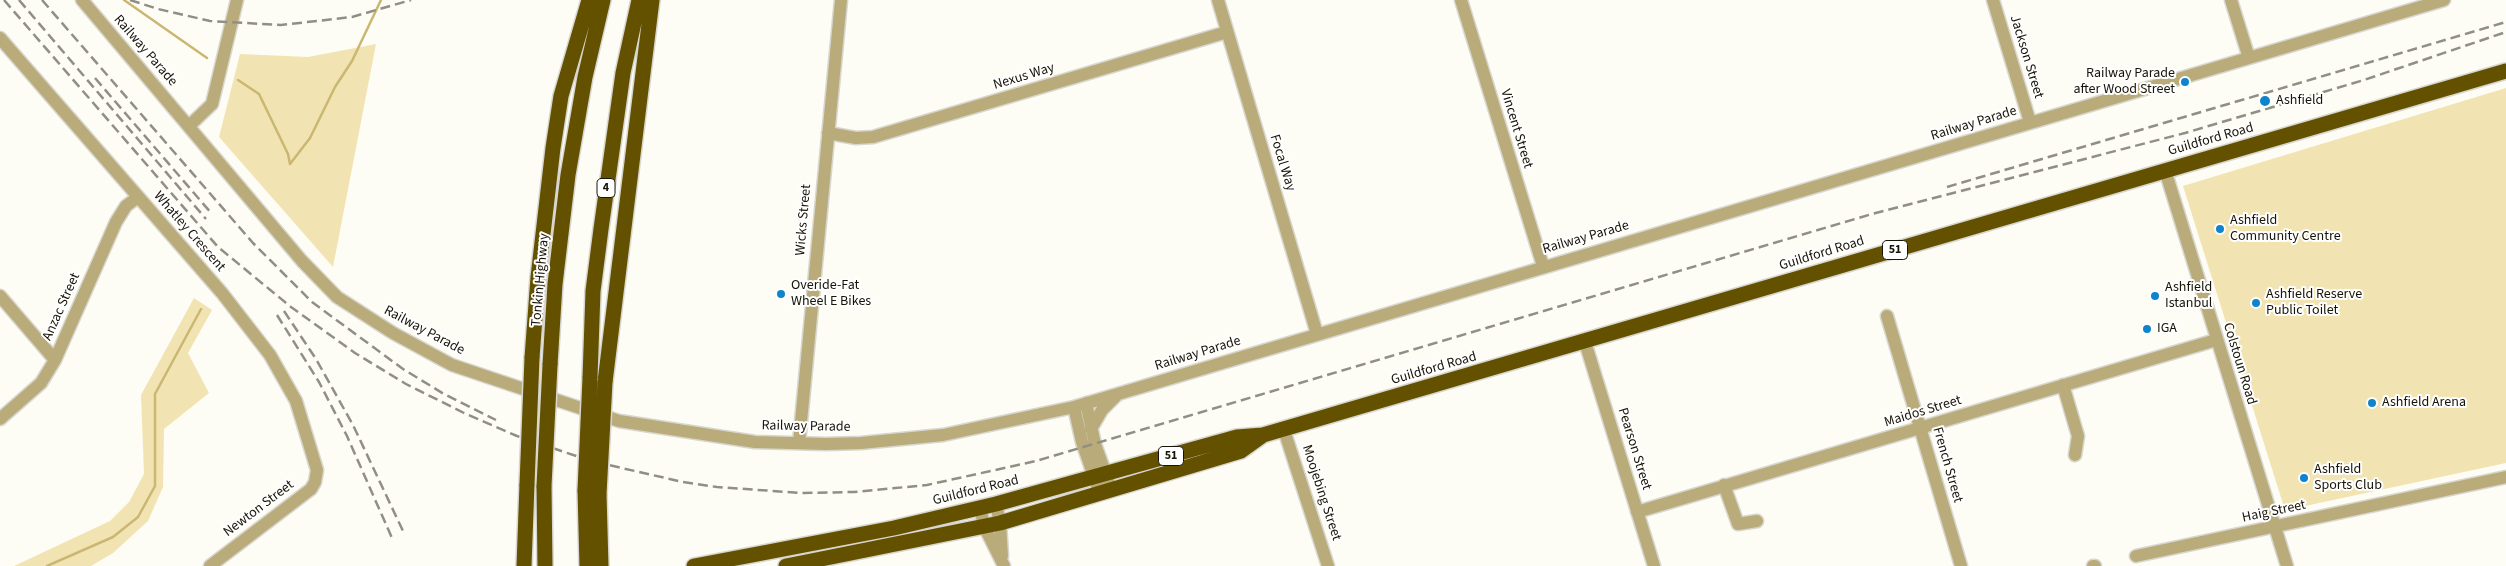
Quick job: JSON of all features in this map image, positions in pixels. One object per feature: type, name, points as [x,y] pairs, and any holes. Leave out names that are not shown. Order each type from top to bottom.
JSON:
[{"type":"highway","points":[[524,562],[532,358],[539,268],[560,105],[589,0]]},
{"type":"highway","name":"Tonkin Highway","points":[[545,559],[544,486],[555,284],[568,175],[585,77],[603,0]]},
{"type":"highway","name":"4","points":[[587,566],[593,544],[590,378],[593,291],[623,73],[639,0]]},
{"type":"highway","points":[[592,492],[652,0]]},
{"type":"highway","name":"Guildford Road","points":[[694,566],[757,560],[996,504],[1237,438],[1284,430],[2506,71]]},
{"type":"highway","name":"Guildford Road","points":[[786,566],[1000,523],[1241,450],[1263,435]]},
{"type":"highway","points":[[593,544],[601,566]]},
{"type":"highway","points":[[825,566],[852,554]]},
{"type":"street","name":"Railway Parade","points":[[82,0],[302,261],[337,297],[393,333],[452,365],[619,420],[755,442],[799,443],[861,443],[935,436],[1080,405],[2444,0]]},
{"type":"street","points":[[189,126],[212,104],[237,0]]},
{"type":"street","name":"Wicks Street","points":[[799,443],[841,0]]},
{"type":"street","name":"Focal Way","points":[[1218,0],[1317,334]]},
{"type":"street","name":"Vincent Street","points":[[1461,0],[1543,266]]},
{"type":"street","name":"Jackson Street","points":[[1993,0],[2030,122]]},
{"type":"street","points":[[2231,0],[2249,58]]},
{"type":"street","name":"Nexus Way","points":[[828,133],[856,138],[873,138],[1227,32]]},
{"type":"street","name":"Whatley Crescent","points":[[0,38],[213,282],[270,355],[296,401],[317,470]]},
{"type":"street","name":"Colstoun Road","points":[[2165,170],[2286,566]]},
{"type":"street","name":"Anzac Street","points":[[0,419],[41,383],[55,360],[116,222],[126,206],[138,196]]},
{"type":"street","points":[[0,296],[55,360]]},
{"type":"street","name":"French Street","points":[[1886,316],[1961,566]]},
{"type":"street","name":"Maidos Street","points":[[1638,512],[2216,340]]},
{"type":"street","name":"Pearson Street","points":[[1585,342],[1654,566]]},
{"type":"street","points":[[2063,385],[2078,436],[2076,455]]},
{"type":"street","points":[[1091,429],[1102,410],[1120,393]]},
{"type":"street","points":[[1080,405],[1091,429],[1100,476]]},
{"type":"street","points":[[1080,405],[1082,442],[1100,476],[1106,492]]},
{"type":"street","name":"Moojebing Street","points":[[1284,430],[1328,566]]},
{"type":"street","name":"Newton Street","points":[[210,566],[311,489],[315,482],[317,470]]},
{"type":"street","name":"Haig Street","points":[[2136,556],[2275,528],[2506,477]]},
{"type":"street","points":[[1724,486],[1738,524],[1757,521]]},
{"type":"street","points":[[996,504],[1000,523],[1003,563]]},
{"type":"street","points":[[980,508],[984,526],[1003,563]]},
{"type":"shaded area","points":[[376,44],[333,267],[219,137],[240,54],[308,57]]},
{"type":"shaded area","points":[[2506,88],[2506,463],[2291,509],[2284,507],[2183,186]]},
{"type":"shaded area","points":[[194,298],[212,310],[188,353],[209,393],[164,429],[163,487],[148,521],[113,553],[91,566],[14,566],[110,521],[129,502],[144,474],[141,395]]},
{"type":"waterway","points":[[124,0],[207,58]]},
{"type":"waterway","points":[[290,164],[310,138],[335,87],[352,61],[381,0]]},
{"type":"waterway","points":[[238,80],[259,94],[288,154],[290,164]]},
{"type":"waterway","points":[[47,566],[113,537],[138,517],[155,486],[155,394],[201,309]]},
{"type":"railway","points":[[4,0],[218,247],[291,307],[355,353],[406,384],[464,413],[517,436],[591,461],[683,482],[717,487],[801,493],[854,492],[927,485],[1036,461],[1872,214],[2185,133],[2364,80],[2506,32]]},
{"type":"railway","points":[[19,0],[206,219]]},
{"type":"railway","points":[[42,0],[253,243],[312,302],[403,369],[444,394],[496,420]]},
{"type":"railway","points":[[130,0],[158,9],[210,21],[281,25],[352,17],[411,0]]},
{"type":"railway","points":[[1947,187],[2506,22]]},
{"type":"railway","points":[[95,78],[212,214]]},
{"type":"railway","points":[[284,311],[316,359],[353,425],[403,531]]},
{"type":"railway","points":[[277,315],[319,382],[347,436],[392,538]]},
{"type":"place","name":"Railway Parade after Wood Street","points":[[2185,82]]},
{"type":"place","name":"Ashfield","points":[[2265,101]]},
{"type":"place","name":"Ashfield Community Centre","points":[[2220,229]]},
{"type":"place","name":"Overide-Fat Wheel E Bikes","points":[[781,294]]},
{"type":"place","name":"Ashfield Istanbul","points":[[2155,296]]},
{"type":"place","name":"Ashfield Reserve Public Toilet","points":[[2256,303]]},
{"type":"place","name":"IGA","points":[[2147,329]]},
{"type":"place","name":"Ashfield Arena","points":[[2372,403]]},
{"type":"place","name":"Ashfield Sports Club","points":[[2304,478]]}]
